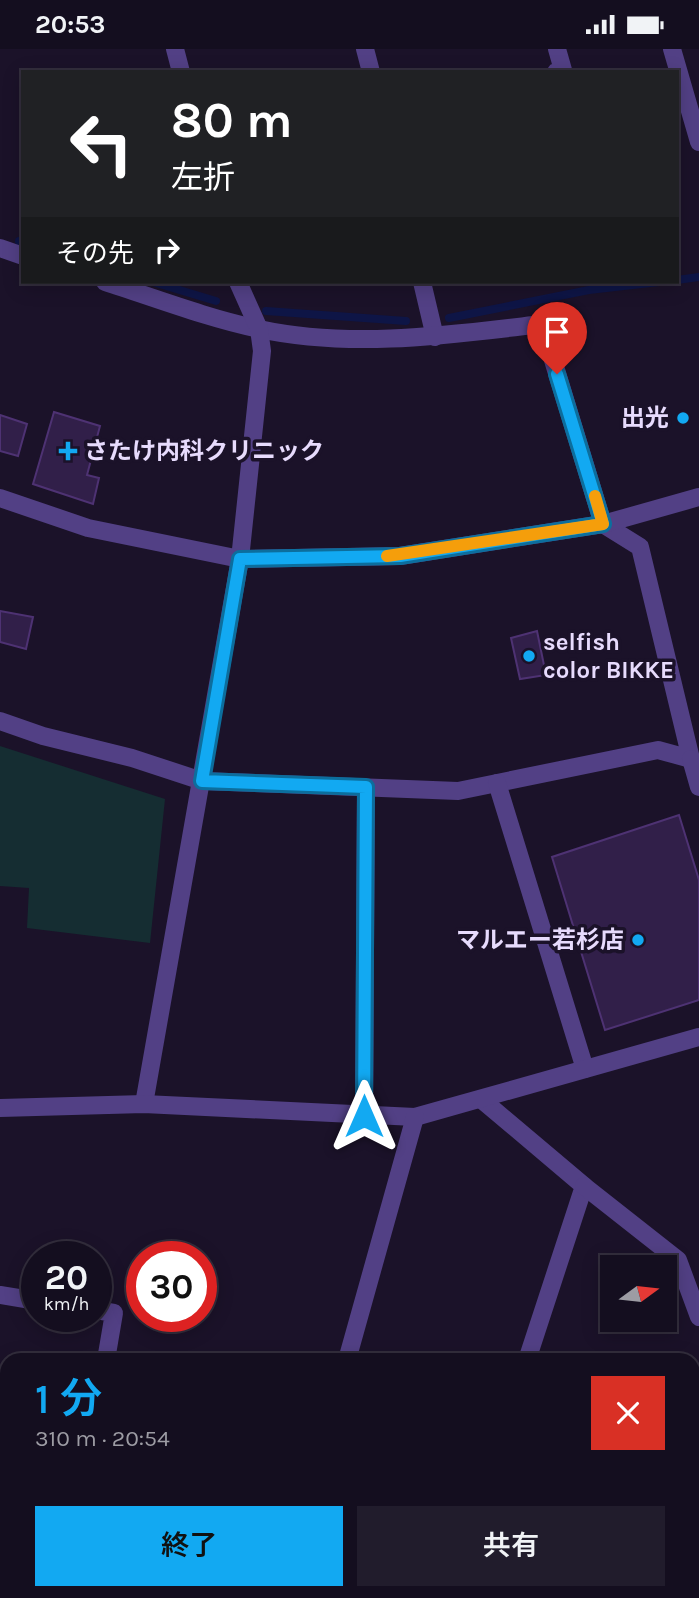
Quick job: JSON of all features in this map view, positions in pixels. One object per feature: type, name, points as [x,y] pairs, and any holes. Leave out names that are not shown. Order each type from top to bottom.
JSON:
[{"type":"street","points":[[175,49],[180,70]]},
{"type":"street","points":[[365,49],[371,70]]},
{"type":"street","points":[[557,49],[564,70]]},
{"type":"street","points":[[672,49],[678,70]]},
{"type":"street","points":[[679,73],[699,142]]},
{"type":"street","points":[[0,248],[21,254]]},
{"type":"street","points":[[112,284],[259,329],[316,337],[435,337],[542,324],[603,524],[640,547],[699,787]]},
{"type":"street","points":[[144,1104],[240,559],[262,351],[259,329],[239,284]]},
{"type":"street","points":[[422,284],[435,337]]},
{"type":"street","points":[[0,498],[88,528],[240,559],[400,556],[603,524],[699,497]]},
{"type":"street","points":[[0,720],[43,736],[132,758],[202,781],[458,791],[659,750],[691,759]]},
{"type":"street","points":[[497,783],[584,1069]]},
{"type":"street","points":[[364,1116],[366,787]]},
{"type":"street","points":[[0,1108],[144,1104],[415,1117],[699,1037]]},
{"type":"street","points":[[481,1098],[584,1186],[678,1260],[699,1317]]},
{"type":"street","points":[[349,1353],[415,1117]]},
{"type":"street","points":[[529,1353],[584,1186]]},
{"type":"street","points":[[0,1295],[21,1298]]},
{"type":"street","points":[[107,1353],[111,1332]]},
{"type":"green space","points":[[0,746],[165,799],[150,943],[27,928],[29,888],[0,886]]},
{"type":"building","name":"さたけ内科クリニック","points":[[54,412],[100,426],[87,475],[99,478],[93,504],[33,484]]},
{"type":"building","points":[[0,415],[27,424],[18,456],[0,451]]},
{"type":"building","points":[[0,611],[33,617],[26,649],[0,642]]},
{"type":"building","name":"selfish color BIKKE","points":[[537,631],[546,675],[520,679],[511,638]]},
{"type":"building","name":"マルエー若杉店","points":[[679,815],[699,880],[699,1000],[605,1030],[552,857]]},
{"type":"waterway","points":[[679,280],[699,277]]},
{"type":"waterway","points":[[160,284],[216,301]]},
{"type":"waterway","points":[[449,318],[589,290],[642,284]]},
{"type":"waterway","points":[[266,311],[406,321]]},
{"type":"slow traffic","points":[[387,556],[603,524],[595,496]]},
{"type":"place","name":"出光","points":[[683,418]]},
{"type":"place","name":"さたけ内科クリニック","points":[[68,451]]},
{"type":"place","name":"selfish color BIKKE","points":[[529,656]]},
{"type":"place","name":"マルエー若杉店","points":[[638,940]]},
{"type":"route","points":[[364,1116],[366,787],[202,781],[240,559],[400,556],[603,524],[557,374]]}]
